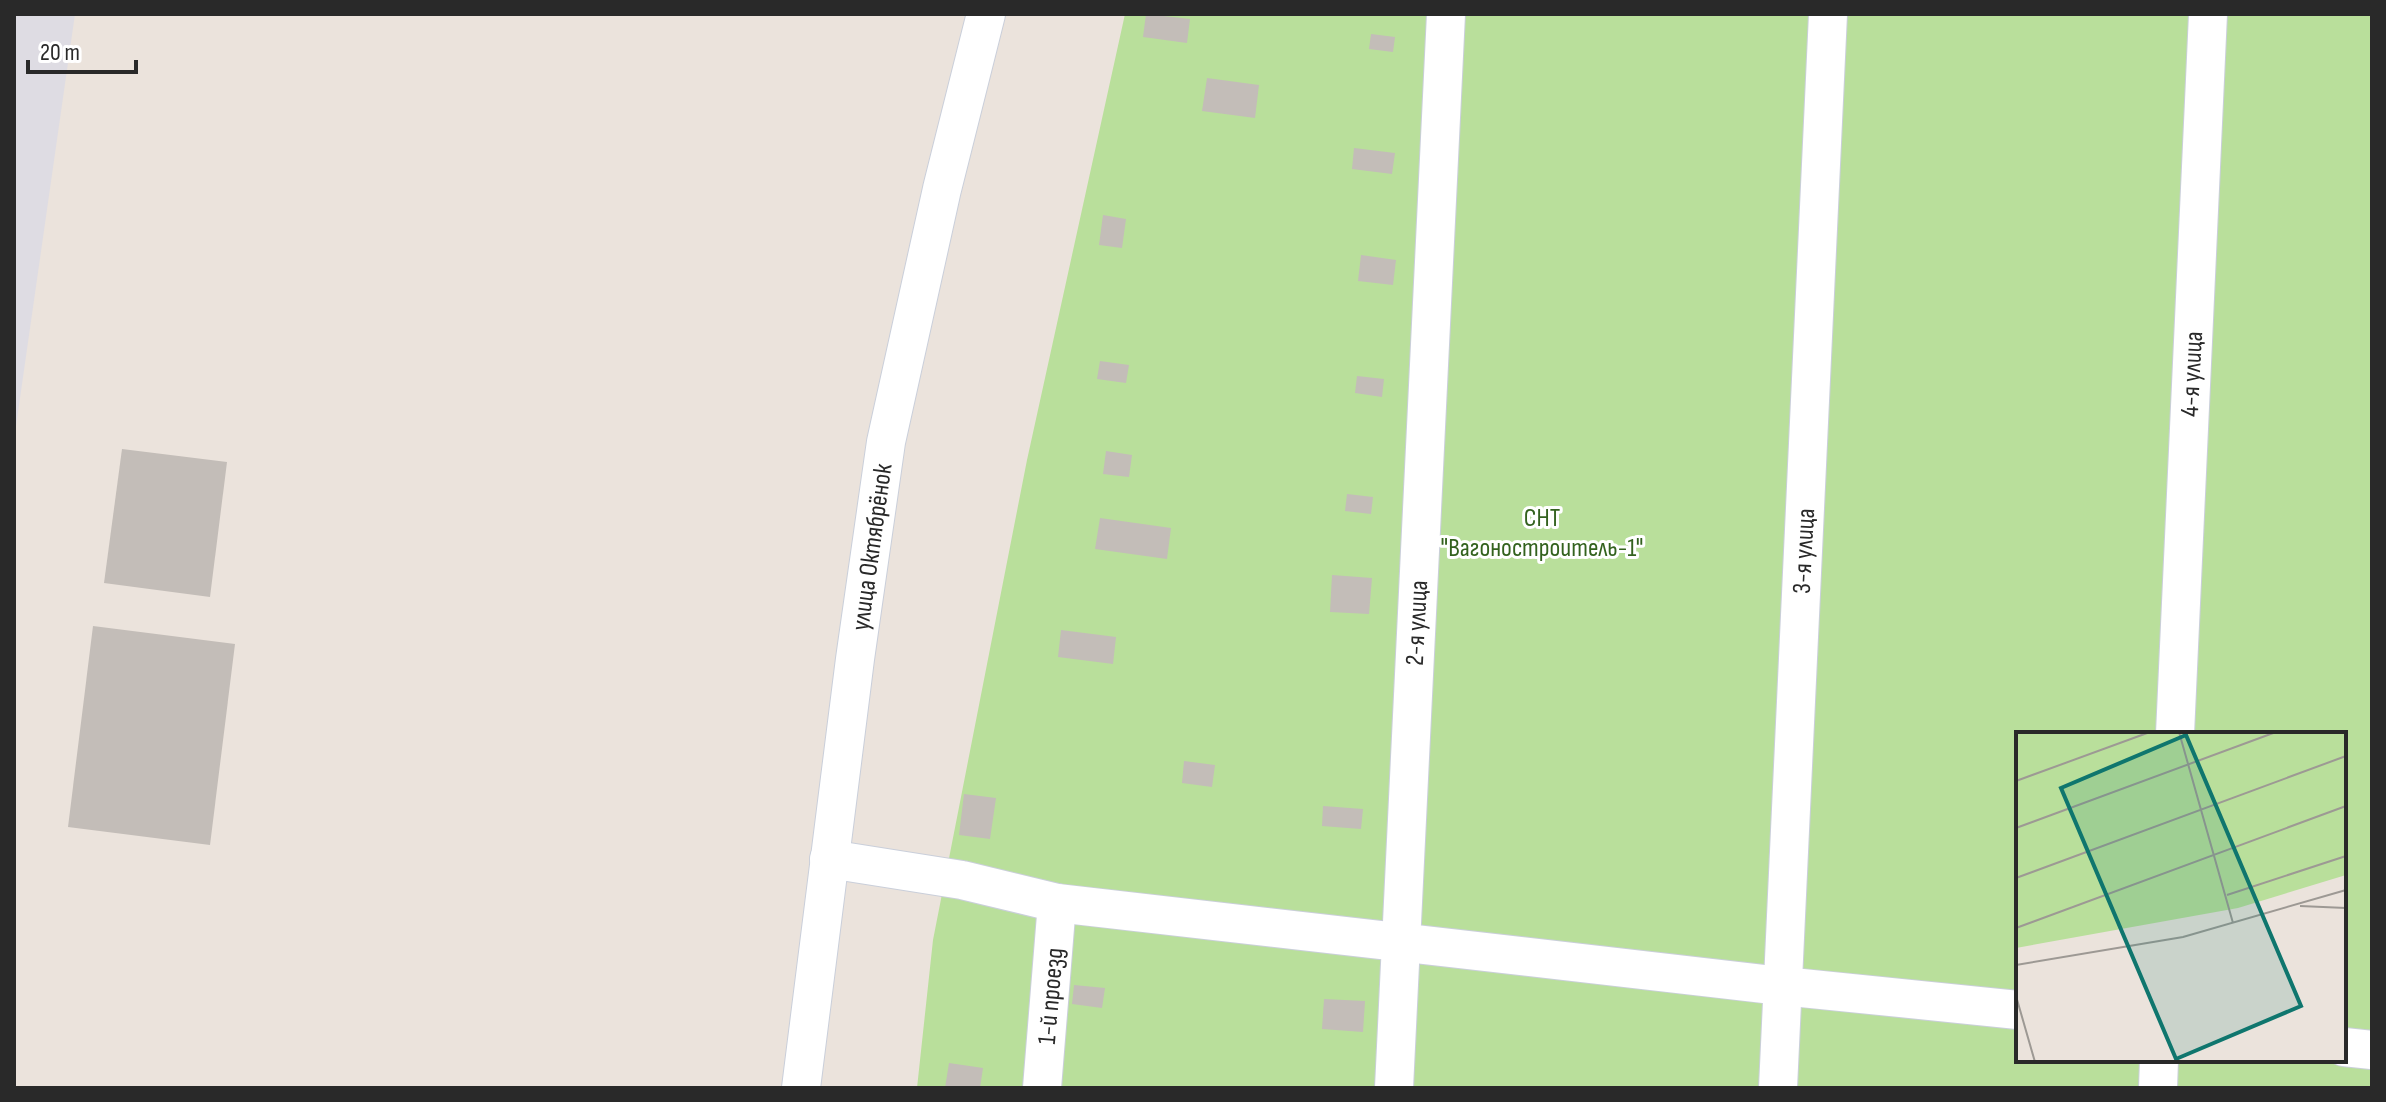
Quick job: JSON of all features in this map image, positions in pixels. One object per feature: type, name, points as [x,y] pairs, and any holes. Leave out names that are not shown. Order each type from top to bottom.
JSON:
[{"type":"street","name":"улица Октябрёнок","points":[[801,1088],[886,442],[942,189],[986,14]]},
{"type":"street","name":"2-я улица","points":[[1394,1088],[1446,14]]},
{"type":"street","name":"3-я улица","points":[[1778,1088],[1828,14]]},
{"type":"street","name":"4-я улица","points":[[2175,732],[2208,14]]},
{"type":"street","points":[[829,859],[962,880],[1057,903],[2016,1010]]},
{"type":"street","name":"1-й проезд","points":[[1042,1088],[1057,903]]},
{"type":"street","points":[[2346,1047],[2372,1050]]},
{"type":"street","points":[[2158,1088],[2159,1062]]},
{"type":"shaded area","points":[[14,14],[75,14],[14,440]]},
{"type":"green space","name":"СНТ \"Вагоностроитель-1\"","points":[[1125,14],[2372,14],[2372,1088],[917,1088],[933,940],[1027,460]]},
{"type":"building","points":[[1146,14],[1190,19],[1187,43],[1143,37]]},
{"type":"building","points":[[1371,34],[1395,37],[1393,52],[1369,49]]},
{"type":"building","points":[[1207,78],[1259,85],[1255,118],[1202,111]]},
{"type":"building","points":[[1354,148],[1395,153],[1392,174],[1352,169]]},
{"type":"building","points":[[1103,215],[1126,219],[1122,248],[1099,245]]},
{"type":"building","points":[[1361,255],[1396,260],[1393,285],[1358,281]]},
{"type":"building","points":[[1100,361],[1129,365],[1126,383],[1097,379]]},
{"type":"building","points":[[1357,376],[1384,379],[1382,397],[1355,393]]},
{"type":"building","points":[[122,449],[227,462],[210,597],[104,583]]},
{"type":"building","points":[[1106,451],[1132,455],[1129,477],[1103,474]]},
{"type":"building","points":[[1347,494],[1373,497],[1371,514],[1345,511]]},
{"type":"building","points":[[1100,518],[1171,528],[1167,559],[1095,549]]},
{"type":"building","points":[[1332,575],[1372,578],[1369,614],[1330,612]]},
{"type":"building","points":[[93,626],[235,644],[210,845],[68,827]]},
{"type":"building","points":[[1061,630],[1116,637],[1113,664],[1058,657]]},
{"type":"building","points":[[1184,761],[1215,765],[1212,787],[1182,783]]},
{"type":"building","points":[[964,794],[996,798],[990,839],[959,835]]},
{"type":"building","points":[[1323,806],[1363,809],[1361,829],[1322,826]]},
{"type":"building","points":[[1074,985],[1105,988],[1102,1008],[1072,1004]]},
{"type":"building","points":[[1324,999],[1365,1001],[1363,1032],[1322,1029]]},
{"type":"building","points":[[949,1063],[983,1068],[980,1088],[945,1088]]}]
